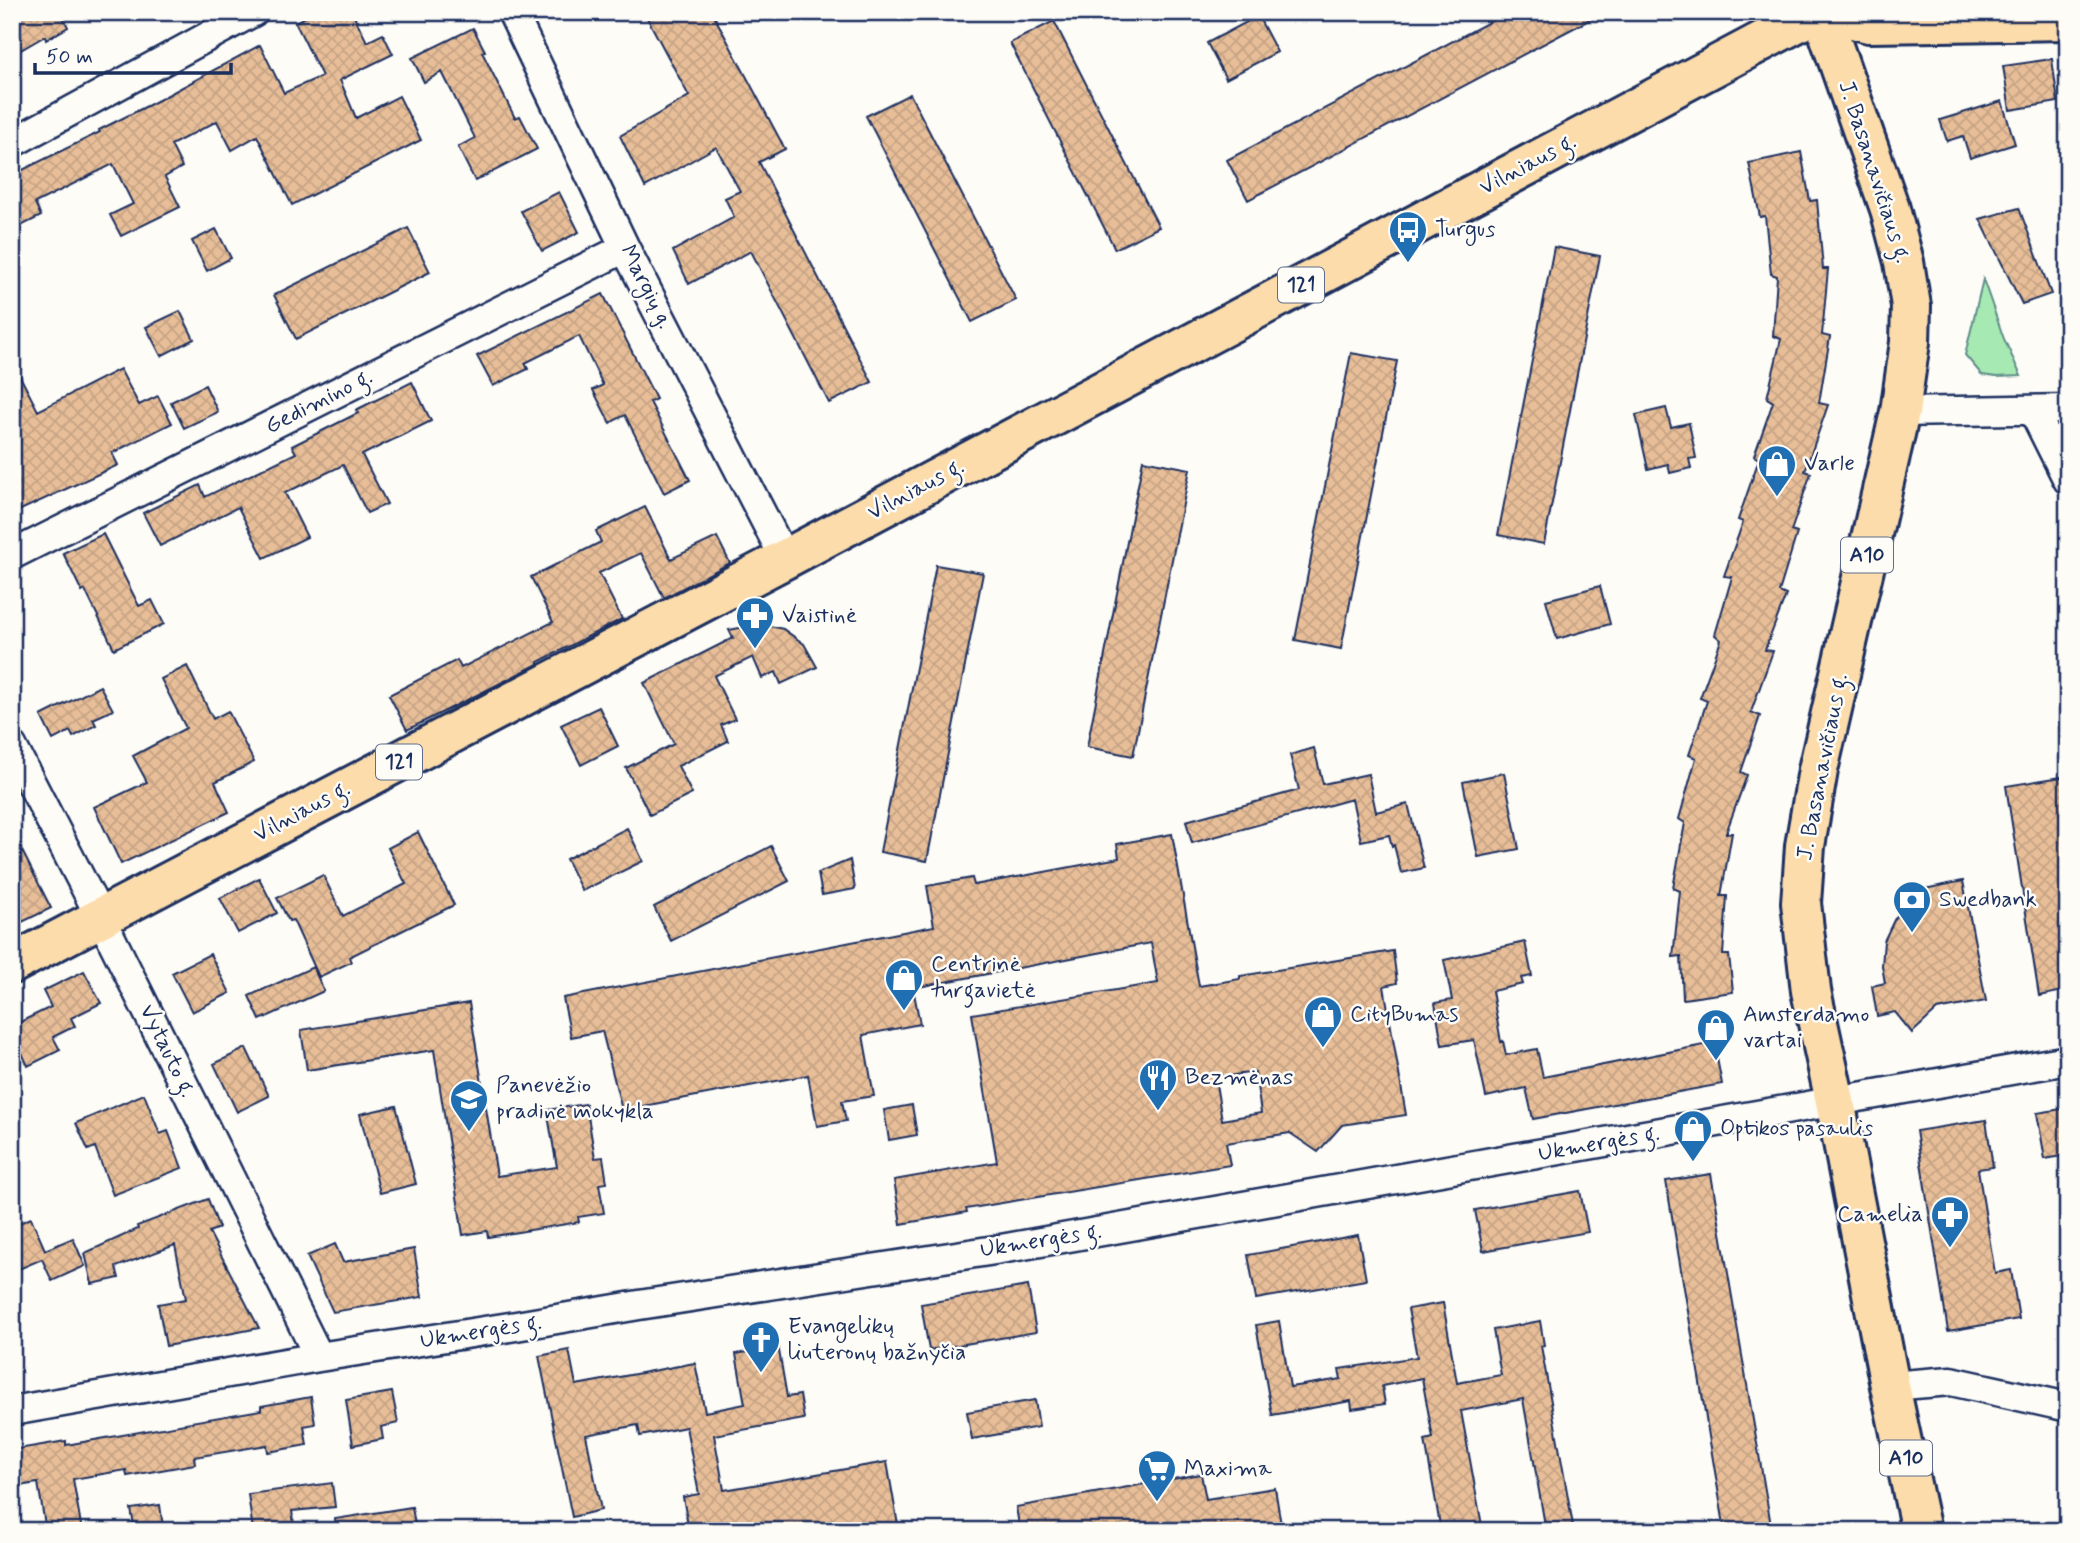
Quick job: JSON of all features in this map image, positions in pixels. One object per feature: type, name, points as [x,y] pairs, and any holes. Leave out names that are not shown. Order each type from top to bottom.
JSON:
[{"type":"main road","points":[[1821,12],[1869,23],[2068,20]]},
{"type":"main road","name":"J. Basanavičiaus g.","points":[[1821,12],[1890,209],[1904,262],[1911,306],[1910,342],[1900,412],[1818,770],[1805,846],[1801,902],[1811,992],[1921,1531]]},
{"type":"main road","name":"Vilniaus g.","points":[[12,964],[1821,12]]},
{"type":"street","points":[[12,142],[253,12]]},
{"type":"street","name":"Margių g.","points":[[512,12],[625,248],[785,559]]},
{"type":"street","name":"Gedimino g.","points":[[12,555],[625,248]]},
{"type":"street","points":[[2033,410],[2068,480]]},
{"type":"street","points":[[1900,412],[2068,410]]},
{"type":"street","name":"Vytauto g.","points":[[12,746],[101,918],[319,1357]]},
{"type":"street","name":"Ukmergės g.","points":[[12,1411],[319,1357],[995,1250],[2068,1060]]},
{"type":"street","points":[[1890,1386],[1951,1381],[2068,1407]]},
{"type":"green space","points":[[1983,279],[2004,339],[2021,376],[1982,375],[1965,355]]},
{"type":"building","points":[[12,12],[61,12],[68,27],[46,40],[45,36],[12,55]]},
{"type":"building","points":[[316,12],[352,12],[367,42],[383,34],[393,54],[340,80],[356,118],[399,96],[421,140],[292,205],[257,136],[232,150],[217,121],[171,145],[182,167],[165,177],[180,207],[121,236],[110,215],[133,204],[113,164],[35,203],[41,216],[21,226],[12,208],[12,175],[100,132],[99,130],[260,45],[284,93],[322,76],[295,22]]},
{"type":"building","points":[[644,12],[712,12],[785,149],[759,162],[872,382],[829,403],[751,251],[689,284],[673,251],[734,217],[725,198],[740,191],[716,147],[645,187],[620,136],[689,96]]},
{"type":"building","points":[[1508,12],[1604,12],[1248,200],[1227,160]]},
{"type":"building","points":[[1258,16],[1277,52],[1226,79],[1207,43]]},
{"type":"building","points":[[1054,21],[1159,227],[1115,249],[1010,43]]},
{"type":"building","points":[[473,28],[515,118],[520,116],[537,149],[475,181],[458,147],[475,138],[442,72],[424,82],[412,58]]},
{"type":"building","points":[[2052,59],[2058,102],[2010,110],[2003,66]]},
{"type":"building","points":[[910,94],[1016,300],[972,322],[866,116]]},
{"type":"building","points":[[2002,101],[2015,144],[1970,158],[1963,136],[1947,141],[1940,120]]},
{"type":"building","points":[[1801,152],[1810,201],[1817,200],[1823,269],[1828,269],[1822,335],[1830,337],[1819,403],[1828,405],[1805,471],[1811,473],[1791,531],[1797,533],[1779,592],[1786,595],[1765,650],[1773,651],[1751,712],[1760,716],[1741,772],[1747,775],[1726,833],[1732,833],[1721,896],[1727,896],[1723,955],[1729,955],[1733,992],[1683,999],[1681,956],[1673,957],[1680,891],[1673,888],[1685,823],[1679,819],[1696,758],[1689,755],[1707,701],[1700,698],[1721,640],[1715,635],[1732,577],[1724,576],[1743,522],[1738,520],[1759,459],[1754,456],[1773,402],[1767,398],[1781,339],[1773,336],[1777,276],[1771,274],[1765,216],[1760,217],[1749,163]]},
{"type":"building","points":[[559,192],[579,232],[542,251],[521,211]]},
{"type":"building","points":[[2019,208],[2051,294],[2022,304],[1980,219]]},
{"type":"building","points":[[408,228],[430,272],[296,339],[274,295]]},
{"type":"building","points":[[216,229],[231,258],[207,271],[192,241]]},
{"type":"building","points":[[1554,247],[1600,256],[1544,544],[1498,535]]},
{"type":"building","points":[[603,294],[656,399],[650,402],[690,480],[664,493],[625,415],[610,423],[593,390],[603,385],[579,336],[525,363],[528,369],[493,386],[477,356]]},
{"type":"building","points":[[180,311],[194,339],[161,356],[146,327]]},
{"type":"building","points":[[1351,353],[1397,361],[1341,649],[1295,640]]},
{"type":"building","points":[[12,361],[38,411],[120,369],[139,405],[158,396],[172,423],[112,453],[118,465],[12,514]]},
{"type":"building","points":[[412,382],[431,421],[362,455],[387,504],[367,513],[343,465],[285,493],[307,537],[264,558],[238,507],[160,546],[143,513],[200,485],[205,497],[296,453],[292,446]]},
{"type":"building","points":[[205,385],[218,412],[184,428],[171,402]]},
{"type":"building","points":[[1666,408],[1671,427],[1689,423],[1696,458],[1689,459],[1691,468],[1670,473],[1668,464],[1648,469],[1636,415]]},
{"type":"building","points":[[1143,460],[1190,469],[1133,756],[1087,747]]},
{"type":"building","points":[[645,507],[671,559],[717,537],[730,563],[664,598],[641,553],[599,573],[622,619],[407,730],[389,695],[457,660],[461,668],[553,622],[531,577],[601,542],[596,531]]},
{"type":"building","points":[[103,534],[139,606],[152,600],[164,624],[114,649],[63,553]]},
{"type":"building","points":[[936,565],[983,573],[927,861],[880,852]]},
{"type":"building","points":[[1600,586],[1610,624],[1557,639],[1546,600]]},
{"type":"building","points":[[761,624],[783,629],[804,644],[817,667],[781,684],[776,672],[762,678],[753,657],[714,676],[735,719],[721,725],[728,741],[678,766],[692,794],[650,815],[626,768],[674,744],[644,683],[733,638],[729,630]]},
{"type":"building","points":[[187,666],[213,719],[228,711],[254,762],[215,782],[229,812],[121,864],[94,807],[147,782],[133,756],[186,728],[161,679]]},
{"type":"building","points":[[100,686],[113,710],[93,719],[96,725],[73,737],[70,731],[53,740],[41,716]]},
{"type":"building","points":[[599,707],[618,746],[581,765],[561,725]]},
{"type":"building","points":[[1314,748],[1323,784],[1368,774],[1376,812],[1408,804],[1424,868],[1401,873],[1389,835],[1361,841],[1352,799],[1192,843],[1186,821],[1299,790],[1290,755]]},
{"type":"building","points":[[1504,773],[1519,849],[1478,857],[1463,782]]},
{"type":"building","points":[[2068,776],[2068,990],[2039,996],[2006,786]]},
{"type":"building","points":[[627,828],[643,861],[582,891],[566,859]]},
{"type":"building","points":[[12,831],[51,908],[12,927]]},
{"type":"building","points":[[418,832],[454,905],[349,957],[351,962],[319,977],[293,920],[289,921],[277,898],[323,875],[343,916],[406,884],[388,848]]},
{"type":"building","points":[[1172,834],[1199,986],[1240,979],[1240,976],[1393,951],[1397,983],[1384,986],[1406,1115],[1342,1125],[1318,1152],[1290,1133],[1226,1143],[1230,1165],[966,1209],[967,1212],[901,1224],[894,1180],[997,1162],[972,1014],[1158,983],[1151,943],[913,988],[920,1024],[863,1035],[874,1096],[842,1101],[846,1121],[817,1126],[808,1075],[622,1110],[602,1031],[571,1037],[563,998],[934,926],[927,886],[972,878],[974,885],[1119,858],[1117,844]],"holes":[[[1255,1072],[1261,1113],[1222,1120],[1215,1078]]]},
{"type":"building","points":[[771,846],[789,881],[671,941],[654,907]]},
{"type":"building","points":[[850,860],[855,889],[822,895],[818,873]]},
{"type":"building","points":[[259,878],[277,913],[238,933],[220,898]]},
{"type":"building","points":[[1963,881],[1986,1001],[1937,1010],[1912,1033],[1895,1012],[1877,1016],[1872,986],[1885,983],[1882,966],[1884,941],[1894,920],[1916,896],[1915,891]]},
{"type":"building","points":[[1525,942],[1532,976],[1521,978],[1523,984],[1492,991],[1501,1042],[1503,1041],[1506,1055],[1537,1049],[1543,1077],[1714,1043],[1722,1084],[1533,1119],[1526,1088],[1486,1097],[1474,1040],[1442,1045],[1435,1003],[1452,1000],[1444,960]]},
{"type":"building","points":[[210,954],[230,993],[192,1012],[172,973]]},
{"type":"building","points":[[313,967],[324,991],[260,1020],[249,996]]},
{"type":"building","points":[[84,971],[101,1003],[71,1018],[75,1026],[53,1037],[60,1050],[28,1066],[22,1053],[12,1054],[12,1026],[51,1007],[43,991]]},
{"type":"building","name":"Panevėžio pradinė mokykla","points":[[469,1003],[497,1176],[557,1167],[547,1110],[586,1104],[595,1158],[603,1157],[607,1183],[599,1184],[604,1213],[578,1217],[579,1222],[488,1237],[487,1231],[463,1235],[434,1050],[307,1070],[301,1030]]},
{"type":"building","points":[[246,1048],[269,1096],[237,1112],[214,1064]]},
{"type":"building","points":[[144,1094],[160,1134],[168,1131],[182,1168],[113,1195],[95,1147],[88,1150],[76,1123]]},
{"type":"building","points":[[912,1105],[917,1135],[889,1140],[884,1110]]},
{"type":"building","points":[[396,1106],[416,1184],[380,1193],[360,1114]]},
{"type":"building","points":[[2068,1108],[2068,1155],[2045,1159],[2037,1113]]},
{"type":"building","points":[[1986,1120],[1993,1167],[1978,1169],[1995,1273],[2011,1270],[2019,1319],[1948,1331],[1916,1131]]},
{"type":"building","points":[[1711,1174],[1772,1531],[1725,1531],[1666,1181]]},
{"type":"building","points":[[1580,1191],[1588,1232],[1483,1251],[1475,1210]]},
{"type":"building","points":[[208,1199],[219,1228],[209,1232],[259,1328],[166,1346],[158,1304],[186,1299],[175,1245],[116,1267],[119,1278],[92,1284],[85,1253],[138,1229],[137,1226]]},
{"type":"building","points":[[31,1218],[45,1250],[73,1238],[85,1266],[52,1281],[42,1259],[12,1272],[12,1226]]},
{"type":"building","points":[[1358,1235],[1366,1280],[1256,1299],[1248,1255]]},
{"type":"building","points":[[335,1244],[343,1262],[414,1249],[422,1297],[333,1312],[307,1256]]},
{"type":"building","points":[[1028,1286],[1036,1332],[929,1350],[921,1304]]},
{"type":"building","points":[[1443,1303],[1457,1383],[1501,1375],[1493,1330],[1540,1321],[1544,1345],[1541,1346],[1574,1531],[1546,1531],[1523,1399],[1461,1411],[1483,1531],[1441,1531],[1425,1440],[1433,1438],[1422,1378],[1382,1386],[1385,1404],[1352,1409],[1351,1401],[1272,1415],[1256,1325],[1279,1321],[1290,1387],[1341,1379],[1339,1369],[1417,1357],[1408,1309]]},
{"type":"building","points":[[778,1345],[787,1397],[800,1395],[804,1419],[714,1435],[724,1490],[887,1462],[899,1531],[689,1531],[683,1497],[699,1494],[686,1427],[640,1436],[638,1425],[586,1435],[601,1510],[572,1517],[539,1356],[569,1350],[576,1385],[695,1363],[705,1412],[745,1404],[736,1354],[748,1352],[747,1349]]},
{"type":"building","points":[[392,1392],[398,1423],[381,1427],[383,1439],[353,1445],[346,1400]]},
{"type":"building","points":[[311,1397],[315,1424],[304,1426],[307,1445],[268,1452],[267,1445],[194,1457],[195,1464],[127,1476],[126,1470],[73,1479],[82,1531],[46,1531],[38,1483],[18,1486],[12,1450],[66,1441],[66,1445],[185,1424],[261,1410],[261,1406]]},
{"type":"building","points":[[1035,1400],[1039,1427],[972,1439],[967,1412]]},
{"type":"building","name":"Maxima","points":[[1201,1474],[1206,1499],[1275,1488],[1282,1531],[1020,1531],[1016,1507]]},
{"type":"building","points":[[332,1483],[335,1507],[292,1511],[295,1531],[253,1531],[248,1494]]},
{"type":"building","points":[[160,1505],[163,1527],[135,1531],[131,1509]]},
{"type":"building","points":[[412,1507],[416,1531],[336,1531],[335,1519]]},
{"type":"place","name":"Turgus","points":[[1408,264]]},
{"type":"place","name":"Varle","points":[[1777,498]]},
{"type":"place","name":"Vaistinė","points":[[755,650]]},
{"type":"place","name":"Swedbank","points":[[1912,934]]},
{"type":"place","name":"Centrinė turgavietė","points":[[904,1012]]},
{"type":"place","name":"CityBumas","points":[[1323,1049]]},
{"type":"place","name":"Amsterdamo vartai","points":[[1716,1062]]},
{"type":"place","name":"Bezmėnas","points":[[1158,1112]]},
{"type":"place","name":"Panevėžio pradinė mokykla","points":[[469,1133]]},
{"type":"place","name":"Optikos pasaulis","points":[[1693,1163]]},
{"type":"place","name":"Camelia","points":[[1950,1249]]},
{"type":"place","name":"Evangelikų liuteronų bažnyčia","points":[[761,1374]]},
{"type":"place","name":"Maxima","points":[[1157,1503]]}]
